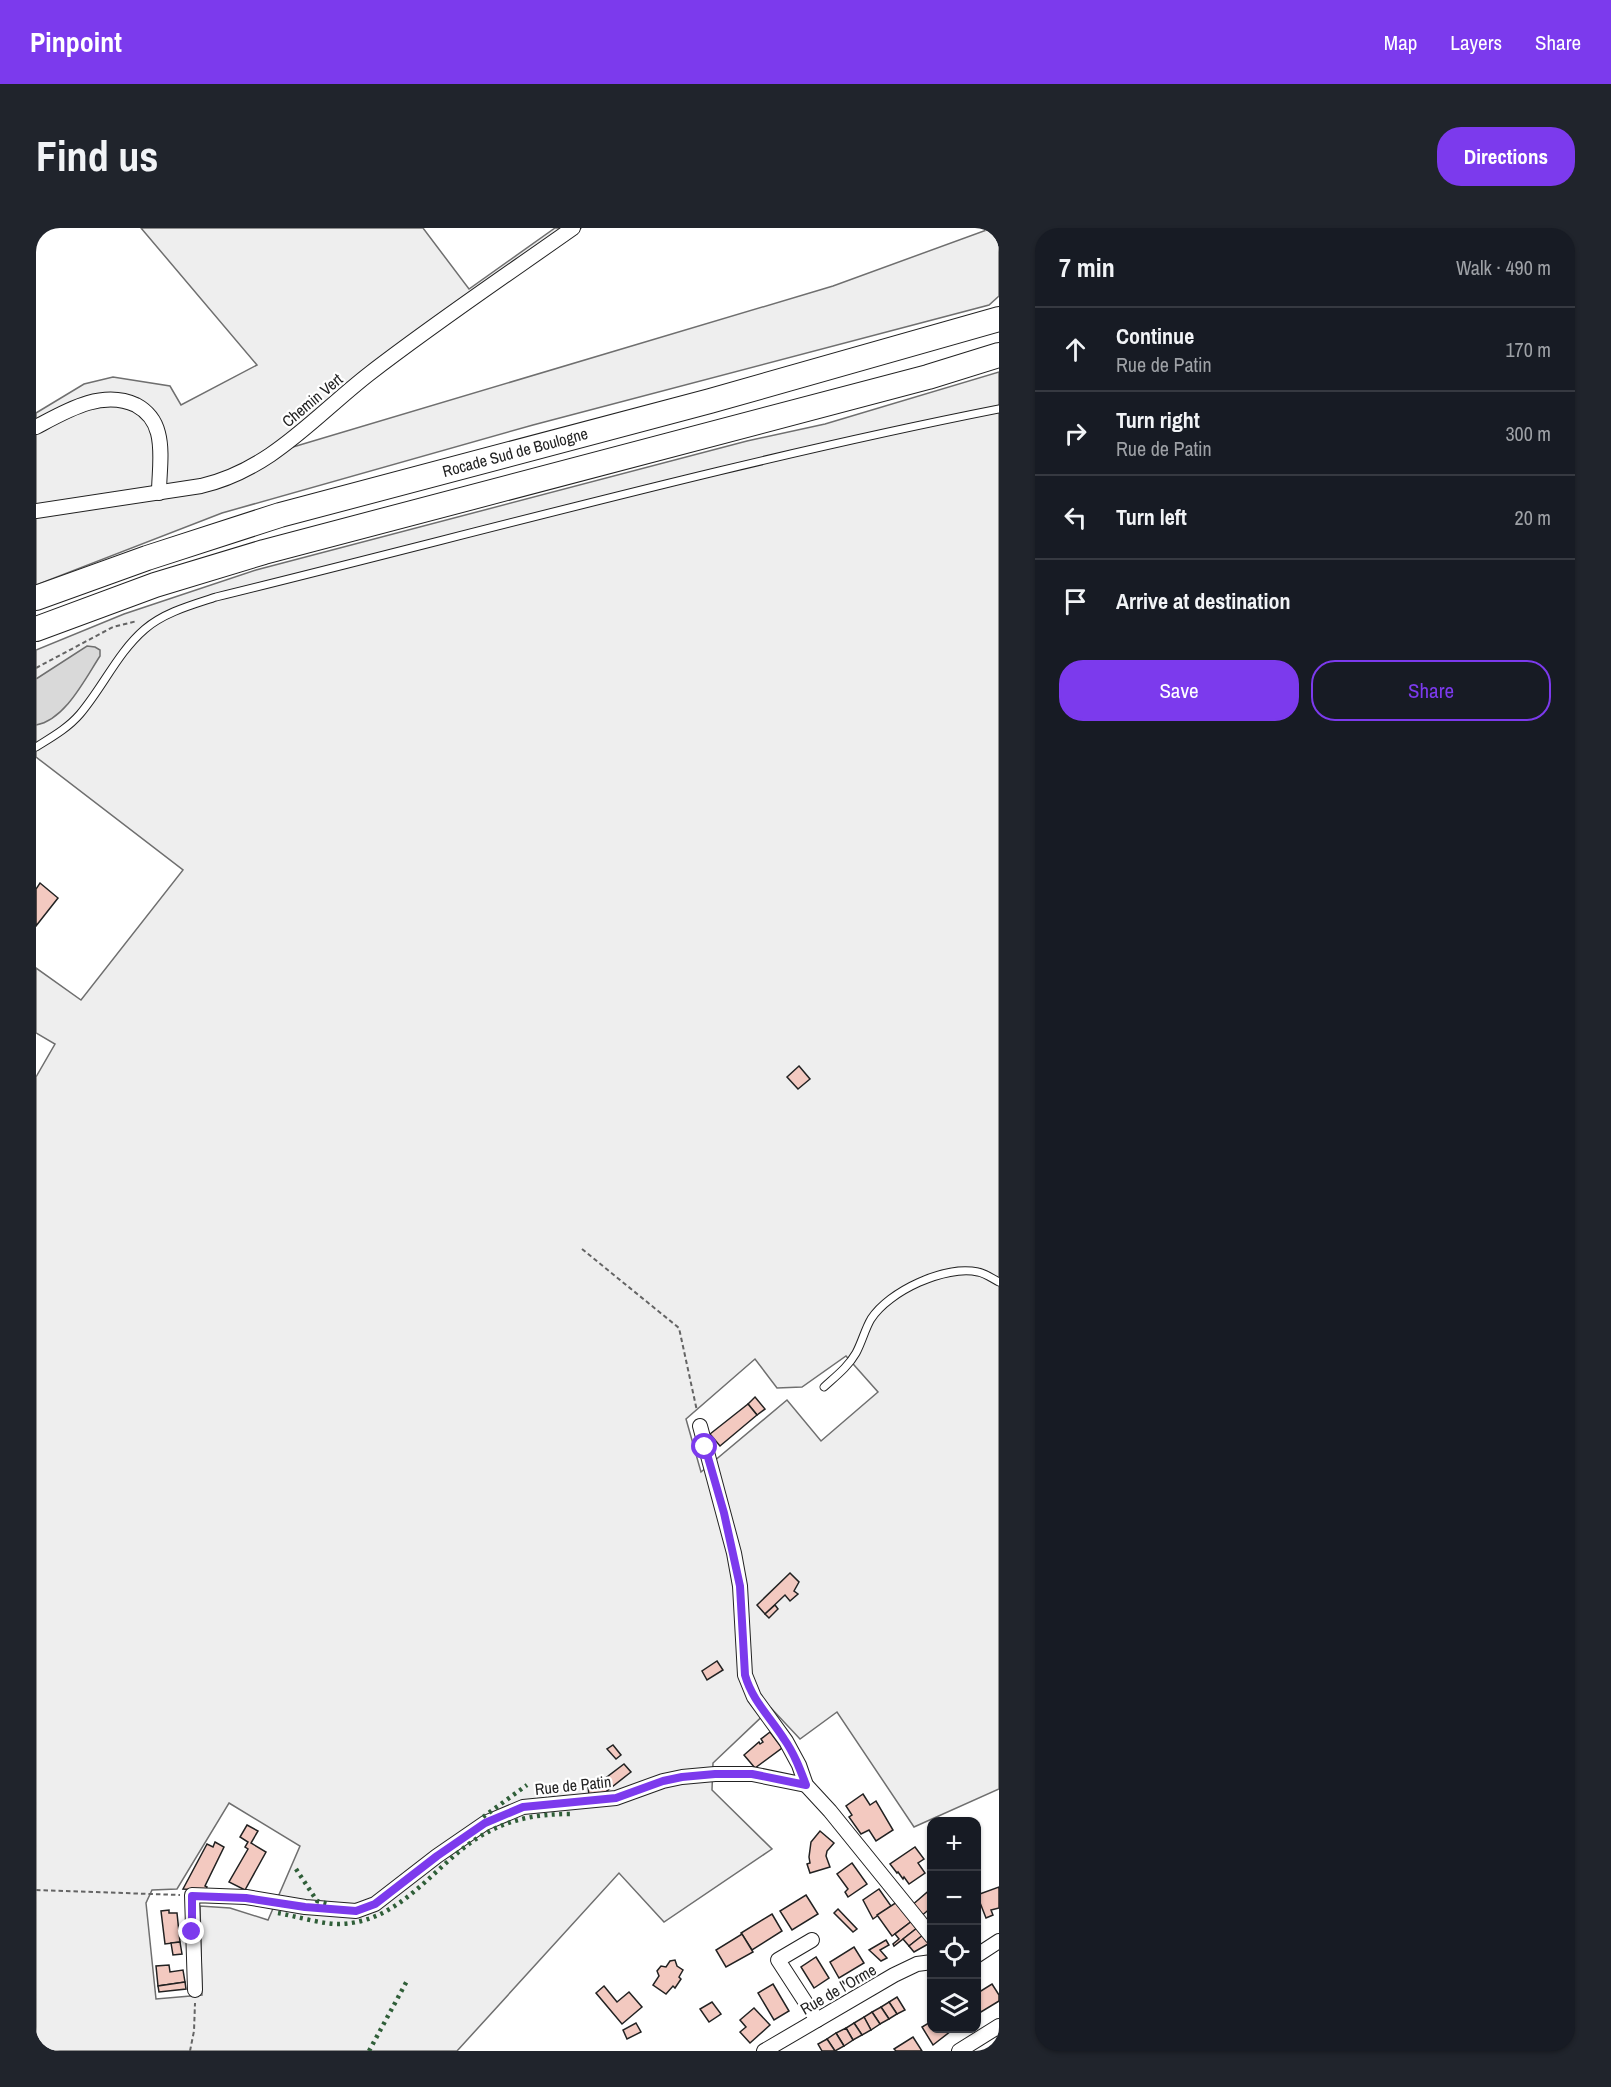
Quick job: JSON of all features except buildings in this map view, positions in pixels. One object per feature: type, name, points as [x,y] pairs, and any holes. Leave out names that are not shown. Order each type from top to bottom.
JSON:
[{"type":"highway","name":"Rocade Sud de Boulogne","points":[[36,598],[147,558],[280,515],[710,401],[999,319]]},
{"type":"highway","name":"Rocade Sud de Boulogne","points":[[36,629],[155,585],[264,552],[928,377],[999,355]]},
{"type":"street","name":"Chemin Vert","points":[[36,511],[159,493],[219,482],[236,476],[264,460],[370,373],[573,228]]},
{"type":"street","points":[[36,427],[66,411],[103,400],[119,400],[142,408],[152,418],[158,431],[160,443],[159,493]]},
{"type":"street","points":[[700,1426],[734,1552],[740,1586],[745,1675],[754,1698],[786,1741],[799,1765],[806,1785],[830,1811],[927,1931]]},
{"type":"street","name":"Rue de Patin","points":[[192,1896],[246,1898],[305,1907],[356,1911],[375,1904],[437,1856],[485,1823],[523,1807],[616,1798],[663,1781],[715,1774],[752,1774],[806,1785]]},
{"type":"street","points":[[192,1896],[195,1990]]},
{"type":"street","points":[[812,1940],[778,1960],[817,2020]]},
{"type":"street","points":[[981,1953],[999,1941]]},
{"type":"street","name":"Rue de l'Orme","points":[[764,2051],[909,1968],[927,1963]]},
{"type":"street","points":[[959,2051],[999,2026]]},
{"type":"lane","points":[[36,747],[70,724],[80,714],[136,638],[158,619],[216,597],[470,532],[831,446],[999,409]]},
{"type":"lane","points":[[824,1387],[843,1370],[856,1353],[872,1318],[903,1289],[930,1278],[960,1271],[979,1272],[999,1282]]},
{"type":"path","points":[[36,668],[122,623],[158,619]]},
{"type":"path","points":[[582,1250],[678,1328],[700,1426]]},
{"type":"path","points":[[36,1890],[192,1896]]},
{"type":"path","points":[[190,2051],[194,2031],[195,1990]]},
{"type":"shaded area","points":[[141,228],[423,228],[469,289],[555,228],[581,228],[370,379],[293,447],[833,286],[992,228],[999,228],[999,296],[989,305],[533,425],[222,513],[36,585],[36,413],[84,384],[113,377],[170,386],[181,405],[257,365]]},
{"type":"shaded area","points":[[999,372],[999,1789],[936,1817],[927,1817],[927,1821],[914,1827],[837,1712],[800,1739],[771,1708],[713,1763],[712,1790],[772,1849],[664,1922],[619,1873],[457,2051],[36,2051],[36,1077],[55,1044],[36,1033],[36,968],[81,1000],[183,870],[36,757],[36,650],[124,614],[256,570],[747,441],[825,424]],"holes":[[[846,1356],[878,1392],[821,1441],[787,1400],[701,1472],[686,1419],[755,1359],[777,1388],[802,1387]],[[229,1803],[300,1846],[268,1920],[230,1908],[200,1906],[202,1995],[156,1999],[146,1903],[152,1890],[177,1889]]]},
{"type":"shaded area","points":[[87,646],[100,650],[100,656],[81,687],[56,715],[36,725],[36,679]]},
{"type":"hedge","points":[[483,1817],[527,1785]]},
{"type":"hedge","points":[[278,1913],[334,1924],[363,1921],[399,1903],[462,1849],[490,1831],[523,1819],[571,1814]]},
{"type":"hedge","points":[[296,1869],[317,1901],[329,1904]]},
{"type":"hedge","points":[[369,2051],[408,1979]]},
{"type":"route","points":[[192,1932],[192,1896],[246,1898],[346,1912],[365,1908],[375,1904],[437,1856],[485,1823],[523,1807],[616,1798],[663,1781],[715,1774],[752,1774],[806,1785],[799,1765],[786,1741],[754,1698],[745,1675],[740,1586],[734,1552],[705,1447]]}]
